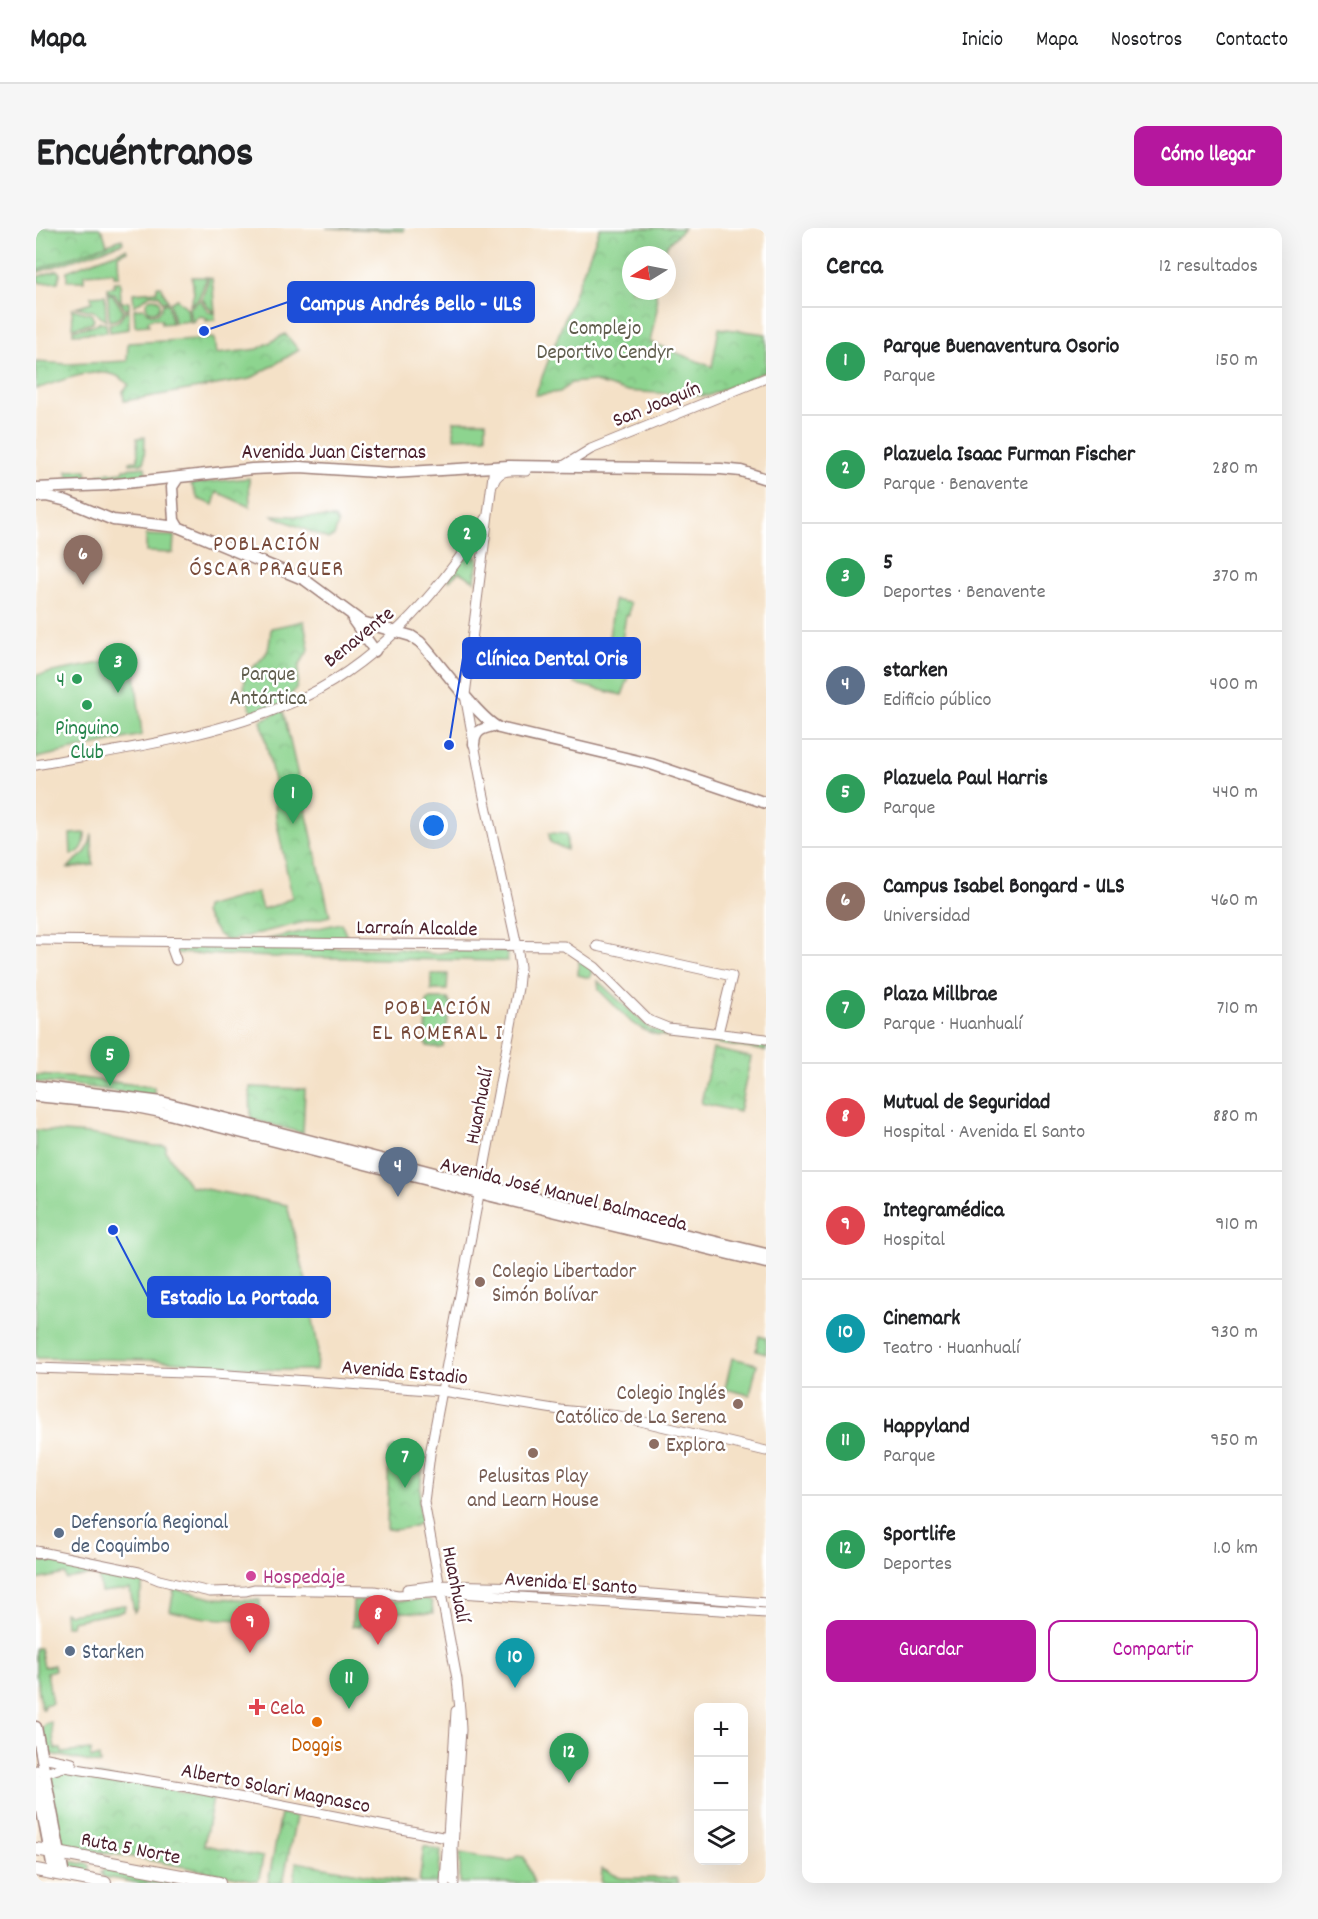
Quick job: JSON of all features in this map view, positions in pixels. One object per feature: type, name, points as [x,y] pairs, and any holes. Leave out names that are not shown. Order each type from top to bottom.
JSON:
[{"type":"highway","name":"Ruta 5 Norte","points":[[36,1849],[219,1883]]},
{"type":"highway","points":[[99,1882],[91,1873],[97,1863],[103,1861]]},
{"type":"highway","name":"Ruta 5 Norte","points":[[36,1870],[99,1882]]},
{"type":"main road","name":"San Joaquín","points":[[561,467],[591,449],[766,378]]},
{"type":"main road","name":"Avenida Juan Cisternas","points":[[36,488],[107,485],[252,469],[300,467],[391,473],[561,467],[721,469],[741,471],[766,479]]},
{"type":"main road","name":"Huanhualí","points":[[452,1883],[461,1726],[457,1679],[424,1502],[442,1390],[518,988],[520,967],[465,695],[488,513],[498,469]]},
{"type":"main road","points":[[178,478],[172,487],[174,520],[178,527]]},
{"type":"main road","points":[[160,525],[169,518],[168,487],[161,479]]},
{"type":"main road","points":[[36,496],[68,501],[113,520],[133,524],[178,527],[305,580],[362,622],[411,636],[420,642],[493,726]]},
{"type":"main road","name":"Benavente","points":[[36,765],[171,739],[225,726],[257,716],[310,693],[340,676],[375,651],[396,631],[448,575],[488,513]]},
{"type":"main road","points":[[350,615],[375,651]]},
{"type":"main road","points":[[474,744],[474,735],[479,730],[493,726],[651,764],[766,803]]},
{"type":"main road","name":"Larraín Alcalde","points":[[36,940],[564,946],[595,967],[648,1020],[668,1028],[766,1039]]},
{"type":"main road","points":[[176,960],[172,949],[177,942]]},
{"type":"main road","points":[[597,946],[732,976],[718,1033]]},
{"type":"main road","name":"Avenida José Manuel Balmaceda","points":[[36,1086],[162,1102],[480,1189],[766,1263]]},
{"type":"main road","name":"Avenida José Manuel Balmaceda","points":[[36,1096],[126,1105],[161,1112],[480,1189],[766,1254]]},
{"type":"main road","name":"Avenida Estadio","points":[[36,1368],[215,1374],[442,1390],[560,1410],[619,1416],[766,1451]]},
{"type":"main road","name":"Avenida El Santo","points":[[38,1552],[139,1572],[159,1580],[210,1592],[237,1592],[254,1589],[374,1591],[398,1595],[439,1589],[576,1588],[766,1603]]},
{"type":"main road","points":[[576,1588],[586,1600]]},
{"type":"main road","name":"Avenida El Santo","points":[[439,1589],[766,1613]]},
{"type":"main road","name":"Huanhualí","points":[[452,1883],[447,1842],[457,1679]]},
{"type":"main road","points":[[36,1727],[42,1757],[38,1803],[55,1852]]},
{"type":"main road","name":"Alberto Solari Magnasco","points":[[42,1757],[100,1769],[124,1777]]},
{"type":"main road","name":"Alberto Solari Magnasco","points":[[39,1774],[64,1767],[187,1787],[425,1834],[447,1842]]},
{"type":"main road","points":[[39,1774],[59,1875]]},
{"type":"main road","points":[[425,1834],[440,1828],[448,1815]]},
{"type":"green space","points":[[36,228],[99,228],[103,232],[107,245],[36,270]]},
{"type":"green space","points":[[326,228],[404,228],[404,231]]},
{"type":"green space","name":"Complejo Deportivo Cendyr","points":[[600,228],[684,228],[667,246],[622,246],[622,300],[656,300],[657,309],[650,342],[712,367],[719,328],[766,334],[766,371],[708,396],[625,391],[592,381],[571,383],[560,392],[535,395]]},
{"type":"green space","points":[[122,239],[123,243],[36,273],[36,270]]},
{"type":"green space","points":[[126,249],[127,251],[118,255],[119,276],[114,276],[114,272],[84,274],[84,281],[67,281],[67,271]]},
{"type":"green space","points":[[58,270],[60,274],[58,282],[41,283],[38,281],[37,277]]},
{"type":"green space","points":[[192,277],[207,277],[199,298],[190,305],[194,293]]},
{"type":"green space","points":[[209,277],[212,278],[215,312],[202,299]]},
{"type":"green space","points":[[114,282],[120,282],[121,302],[129,302],[129,309],[125,309],[114,293],[108,292],[108,288],[114,287]]},
{"type":"green space","points":[[157,286],[160,286],[168,301],[163,302],[159,295],[151,294],[134,306],[133,293],[157,291]]},
{"type":"green space","points":[[108,294],[112,294],[123,310],[118,318],[109,321]]},
{"type":"green space","points":[[105,295],[106,321],[93,311],[76,307],[92,302],[91,296]]},
{"type":"green space","points":[[150,298],[156,298],[160,305],[156,312],[150,312],[146,308],[146,302]]},
{"type":"green space","points":[[177,299],[187,308],[189,321],[174,323],[170,303]]},
{"type":"green space","points":[[200,300],[209,312],[215,313],[215,320],[206,321],[207,318],[200,316],[191,322],[189,308]]},
{"type":"green space","points":[[168,303],[172,323],[161,324],[162,320],[154,318],[148,321],[149,325],[135,326],[134,309],[143,308],[150,314],[155,314],[161,311],[163,304]]},
{"type":"green space","points":[[72,309],[91,314],[94,320],[92,323],[73,328]]},
{"type":"green space","points":[[125,311],[129,311],[129,329],[110,332],[109,324],[119,320]]},
{"type":"green space","points":[[100,322],[106,324],[107,332],[73,334],[73,330]]},
{"type":"green space","points":[[285,334],[299,350],[250,379],[124,401],[123,391],[129,385],[117,376],[108,373],[76,376],[36,389],[36,362],[69,364],[127,361],[128,343],[214,338],[216,354],[258,349]]},
{"type":"green space","points":[[454,421],[486,421],[486,437],[454,438]]},
{"type":"green space","points":[[145,437],[144,463],[130,464],[138,460],[137,438]]},
{"type":"green space","points":[[145,467],[146,474],[100,478],[99,474],[123,472],[124,469]]},
{"type":"green space","points":[[86,470],[87,478],[68,478],[67,471]]},
{"type":"green space","points":[[249,478],[250,507],[217,492],[213,505],[198,499],[191,484]]},
{"type":"green space","points":[[271,515],[335,518],[338,524],[334,536],[328,539]]},
{"type":"green space","points":[[146,535],[174,536],[173,553],[146,552]]},
{"type":"green space","points":[[469,550],[478,559],[475,581],[459,572],[449,581],[447,577]]},
{"type":"green space","points":[[614,600],[630,603],[621,647],[608,645]]},
{"type":"green space","name":"Parque Antártica","points":[[304,621],[309,649],[299,666],[297,687],[284,704],[254,716],[245,693],[246,675],[267,652],[271,628]]},
{"type":"green space","points":[[585,649],[633,657],[635,662],[622,695],[575,684],[580,652]]},
{"type":"green space","name":"Pinguino Club","points":[[133,657],[142,735],[36,758],[36,675]]},
{"type":"green space","points":[[283,710],[330,916],[227,941],[217,933],[204,913],[205,907],[257,892],[262,909],[280,904],[292,897],[276,819],[274,781],[261,720]]},
{"type":"green space","points":[[85,833],[82,847],[71,855],[70,834]]},
{"type":"green space","points":[[549,833],[567,834],[567,850],[550,842]]},
{"type":"green space","points":[[92,834],[93,865],[68,868],[86,852]]},
{"type":"green space","points":[[341,923],[348,939],[264,940]]},
{"type":"green space","points":[[177,946],[399,949],[435,954],[455,950],[508,952],[507,961],[275,957],[176,953]]},
{"type":"green space","points":[[579,960],[592,969],[590,978],[578,975]]},
{"type":"green space","points":[[431,974],[448,974],[447,990],[431,990]]},
{"type":"green space","points":[[598,981],[650,1029],[766,1045],[766,1051],[658,1035],[646,1031],[632,1023],[599,990]]},
{"type":"green space","points":[[430,999],[448,999],[451,1005],[443,1047],[440,1048],[427,1046],[426,1043],[427,1002]]},
{"type":"green space","points":[[713,1049],[751,1057],[739,1112],[701,1103]]},
{"type":"green space","points":[[36,1075],[154,1087],[154,1097],[36,1082]]},
{"type":"green space","points":[[250,1087],[305,1089],[303,1133],[251,1119]]},
{"type":"green space","points":[[36,1130],[90,1134],[154,1146],[166,1146],[166,1152],[190,1186],[287,1205],[306,1281],[318,1347],[316,1370],[276,1370],[154,1360],[36,1358]]},
{"type":"green space","points":[[759,1336],[766,1338],[766,1354],[756,1351]]},
{"type":"green space","points":[[732,1358],[757,1364],[750,1395],[725,1389]]},
{"type":"green space","points":[[393,1447],[424,1451],[419,1504],[421,1521],[410,1527],[395,1530],[387,1529],[389,1450]]},
{"type":"green space","points":[[36,1561],[55,1562],[139,1581],[143,1583],[136,1610],[134,1612],[130,1589],[101,1592],[98,1574],[66,1579],[65,1574],[36,1580]]},
{"type":"green space","points":[[174,1589],[212,1598],[260,1600],[260,1621],[206,1618],[170,1611]]},
{"type":"green space","points":[[428,1599],[432,1602],[433,1613],[365,1611],[360,1626],[352,1626],[353,1600],[382,1602]]},
{"type":"green space","points":[[125,1605],[124,1611],[72,1621],[71,1626],[65,1626],[64,1612],[70,1614]]},
{"type":"green space","points":[[36,1648],[40,1648],[44,1667],[54,1665],[55,1670],[47,1672],[52,1703],[44,1705],[44,1709],[42,1709],[36,1675]]},
{"type":"green space","points":[[51,1722],[55,1749],[61,1749],[62,1753],[90,1750],[91,1758],[99,1757],[100,1764],[46,1753],[42,1729],[45,1724]]},
{"type":"green space","points":[[61,1768],[213,1798],[204,1845],[263,1857],[259,1879],[257,1881],[133,1857],[71,1848],[60,1841],[48,1774]]},
{"type":"green space","points":[[281,1814],[296,1817],[283,1883],[268,1883]]},
{"type":"green space","points":[[424,1846],[441,1851],[438,1883],[419,1883]]},
{"type":"green space","points":[[460,1853],[507,1861],[517,1856],[524,1857],[534,1883],[460,1883]]},
{"type":"green space","points":[[70,1861],[90,1865],[89,1875],[76,1871],[69,1865]]},
{"type":"green space","points":[[296,1862],[416,1883],[294,1883]]},
{"type":"green space","points":[[106,1868],[184,1883],[139,1883],[104,1877],[101,1873]]},
{"type":"green space","points":[[602,1869],[621,1878],[676,1878],[679,1883],[601,1883]]},
{"type":"place","name":"Campus Andrés Bello - ULS","points":[[204,331]]},
{"type":"place","name":"Plazuela Isaac Furman Fischer","points":[[467,565]]},
{"type":"place","name":"Campus Isabel Bongard - ULS","points":[[83,585]]},
{"type":"place","name":"4","points":[[77,679]]},
{"type":"place","name":"5","points":[[118,693]]},
{"type":"place","name":"Pinguino Club","points":[[87,705]]},
{"type":"place","name":"Clínica Dental Oris","points":[[449,745]]},
{"type":"place","name":"Parque Buenaventura Osorio","points":[[293,824]]},
{"type":"place","name":"Plazuela Paul Harris","points":[[110,1086]]},
{"type":"place","name":"starken","points":[[398,1197]]},
{"type":"place","name":"Estadio La Portada","points":[[113,1230]]},
{"type":"place","name":"Colegio Libertador Simón Bolívar","points":[[480,1282]]},
{"type":"place","name":"Colegio Inglés Católico de La Serena","points":[[738,1404]]},
{"type":"place","name":"Explora","points":[[654,1444]]},
{"type":"place","name":"Pelusitas Play and Learn House","points":[[533,1453]]},
{"type":"place","name":"Plaza Millbrae","points":[[405,1488]]},
{"type":"place","name":"Defensoría Regional de Coquimbo","points":[[59,1533]]},
{"type":"place","name":"Hospedaje","points":[[251,1576]]},
{"type":"place","name":"Mutual de Seguridad","points":[[378,1645]]},
{"type":"place","name":"Starken","points":[[70,1651]]},
{"type":"place","name":"Integramédica","points":[[250,1653]]},
{"type":"place","name":"Cinemark","points":[[515,1688]]},
{"type":"place","name":"Cela","points":[[257,1707]]},
{"type":"place","name":"Happyland","points":[[349,1709]]},
{"type":"place","name":"Doggis","points":[[317,1722]]},
{"type":"place","name":"Sportlife","points":[[569,1783]]},
{"type":"district","name":"POBLACIÓN ÓSCAR PRAGUER","points":[[267,554]]},
{"type":"district","name":"POBLACIÓN EL ROMERAL I","points":[[438,1018]]}]
